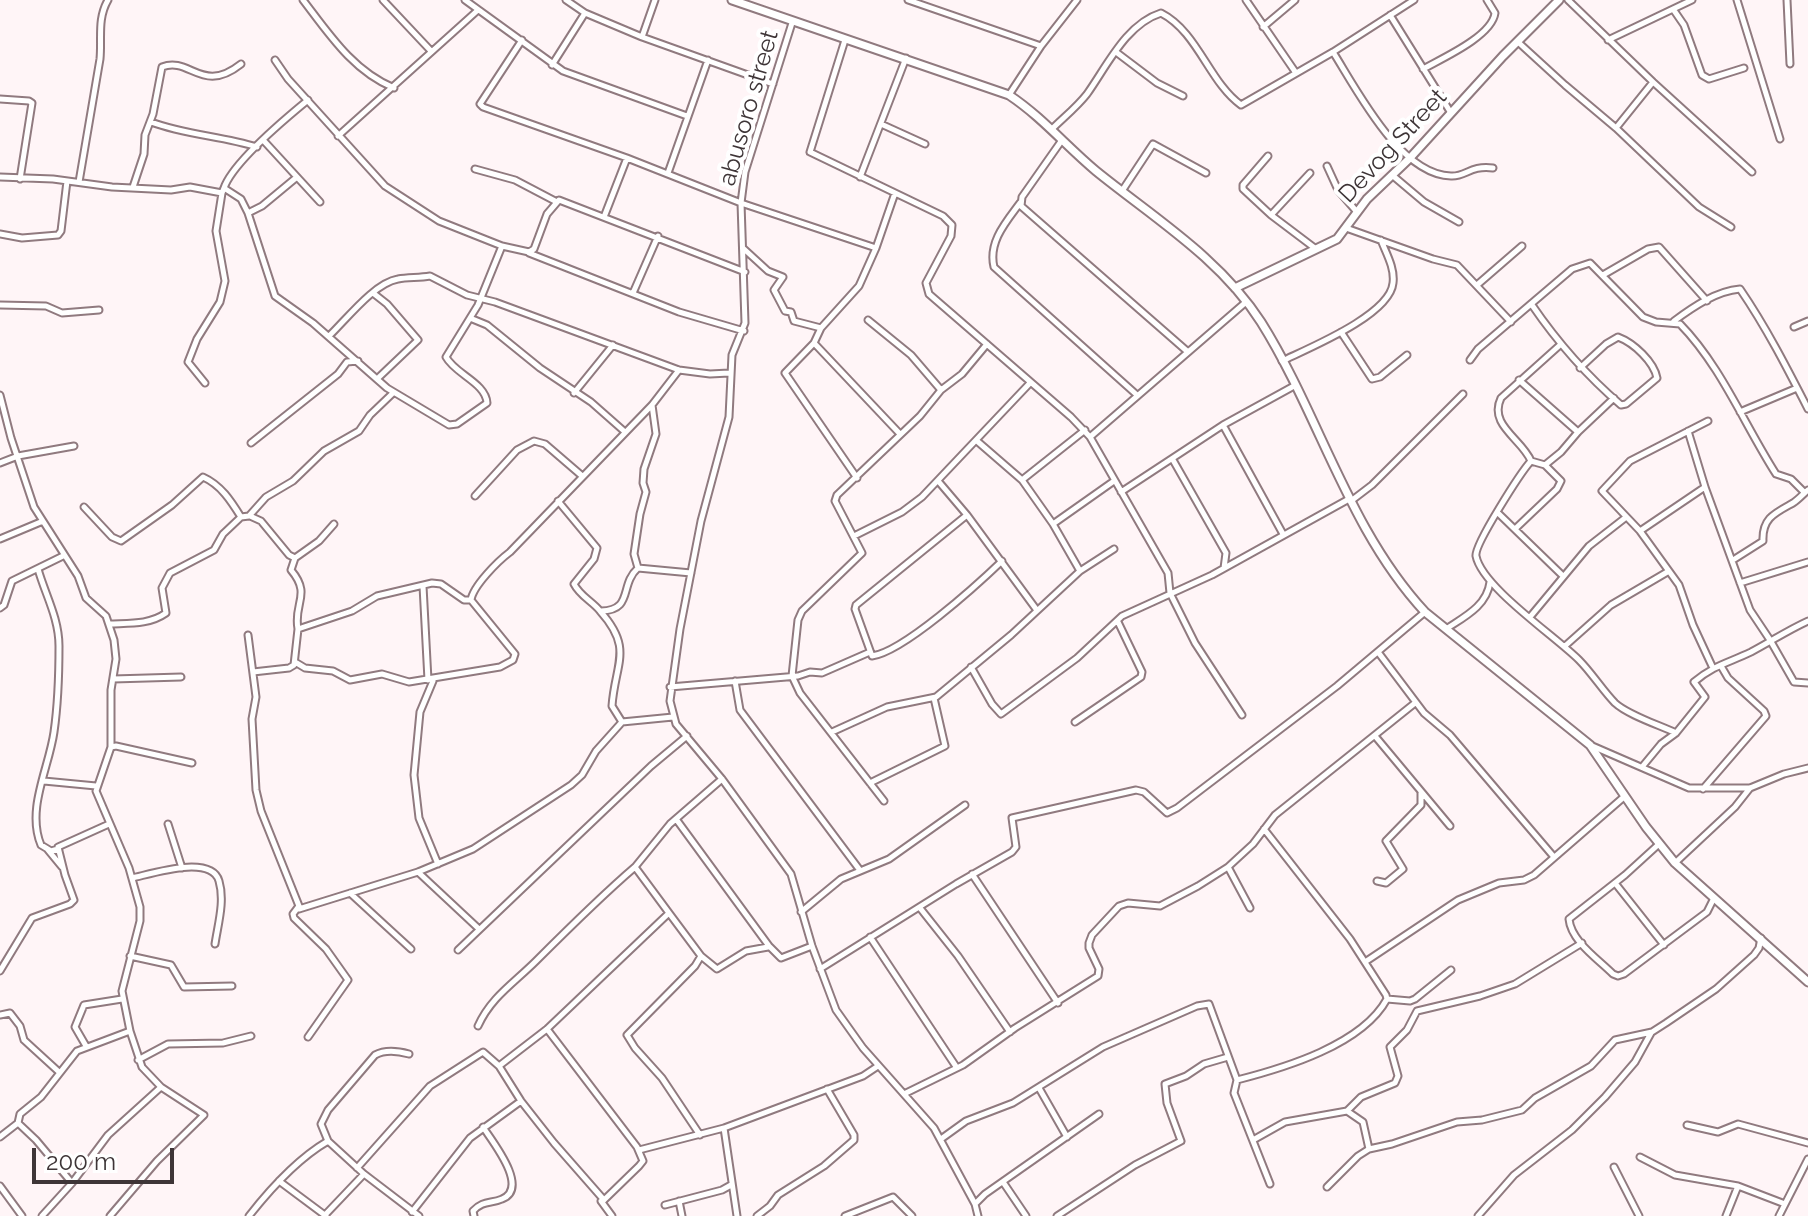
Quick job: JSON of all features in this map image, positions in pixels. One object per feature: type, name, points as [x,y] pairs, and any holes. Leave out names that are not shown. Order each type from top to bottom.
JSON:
[{"type":"street","points":[[79,182],[100,59],[100,19],[108,0]]},
{"type":"street","points":[[303,0],[344,52],[371,77],[394,88]]},
{"type":"street","points":[[383,0],[431,51]]},
{"type":"street","points":[[465,0],[552,65],[687,116]]},
{"type":"street","points":[[566,0],[585,13],[642,37],[773,84]]},
{"type":"street","points":[[642,37],[655,0]]},
{"type":"street","points":[[732,0],[1009,95],[1037,114],[1062,140],[1122,191],[1193,246],[1235,288],[1261,323],[1350,500],[1388,566],[1425,612],[1590,745],[1678,785],[1703,789],[1750,788],[1808,768]]},
{"type":"street","points":[[756,9],[761,0]]},
{"type":"street","points":[[911,0],[1041,46]]},
{"type":"street","points":[[1009,95],[1041,46],[1077,0]]},
{"type":"street","points":[[1246,0],[1296,73]]},
{"type":"street","points":[[1263,27],[1295,0]]},
{"type":"street","points":[[1052,129],[1085,97],[1116,52],[1142,22],[1161,13],[1187,37],[1239,104],[1245,105],[1414,0]]},
{"type":"street","points":[[1423,69],[1472,41],[1492,25],[1495,13],[1487,0]]},
{"type":"street","name":"Devog Street","points":[[1235,288],[1333,242],[1357,212],[1559,0]]},
{"type":"street","points":[[1568,0],[1752,172]]},
{"type":"street","points":[[1608,40],[1692,0]]},
{"type":"street","points":[[1737,0],[1780,139]]},
{"type":"street","points":[[1787,0],[1790,64]]},
{"type":"street","points":[[1673,9],[1684,25],[1702,75],[1712,79],[1744,68]]},
{"type":"street","points":[[338,136],[478,10]]},
{"type":"street","points":[[552,65],[585,13]]},
{"type":"street","points":[[1390,15],[1451,113]]},
{"type":"street","name":"abusoro street","points":[[673,717],[670,687],[701,521],[729,417],[729,373],[733,351],[744,331],[746,299],[741,203],[751,149],[792,23]]},
{"type":"street","points":[[522,40],[481,106],[668,173],[741,203],[876,248]]},
{"type":"street","points":[[845,40],[809,151],[943,216],[952,225],[951,236],[926,287],[937,303],[1085,430],[1168,573],[1170,593],[1195,643],[1242,715]]},
{"type":"street","points":[[1518,41],[1699,207],[1731,227]]},
{"type":"street","points":[[1116,52],[1157,83],[1183,96]]},
{"type":"street","points":[[1333,52],[1385,131],[1410,158],[1448,176],[1459,175],[1476,166],[1493,168]]},
{"type":"street","points":[[860,177],[906,58]]},
{"type":"street","points":[[275,60],[288,79],[385,186],[418,209],[454,228],[502,246],[529,252],[679,312],[744,331]]},
{"type":"street","points":[[668,173],[708,60]]},
{"type":"street","points":[[133,187],[144,154],[145,135],[164,65],[173,65],[207,77],[229,73],[241,64]]},
{"type":"street","points":[[1616,128],[1653,82]]},
{"type":"street","points":[[0,99],[32,103],[20,179]]},
{"type":"street","points":[[205,383],[188,362],[197,339],[220,302],[225,281],[216,231],[227,179],[282,120],[308,100]]},
{"type":"street","points":[[151,122],[177,131],[257,147]]},
{"type":"street","points":[[881,124],[925,144]]},
{"type":"street","points":[[1062,140],[1000,229],[995,243],[994,267],[1137,395]]},
{"type":"street","points":[[264,141],[320,202]]},
{"type":"street","points":[[1122,191],[1153,144],[1206,173]]},
{"type":"street","points":[[1268,156],[1242,186],[1271,215],[1316,249]]},
{"type":"street","points":[[604,217],[627,158]]},
{"type":"street","points":[[1327,166],[1338,190],[1357,212]]},
{"type":"street","points":[[475,169],[515,180],[556,201],[561,200],[658,236],[745,272]]},
{"type":"street","points":[[1271,215],[1310,173]]},
{"type":"street","points":[[1392,175],[1424,202],[1459,222]]},
{"type":"street","points":[[0,177],[171,190],[190,187],[223,190],[241,199],[275,296],[329,336],[393,393],[449,425],[457,424],[485,405],[486,396],[446,357],[480,299],[502,246]]},
{"type":"street","points":[[248,213],[262,206],[297,177]]},
{"type":"street","points":[[0,234],[22,238],[58,235],[67,181]]},
{"type":"street","points":[[857,478],[785,375],[859,286],[895,193]]},
{"type":"street","points":[[529,252],[534,249],[547,214],[556,201]]},
{"type":"street","points":[[1020,202],[1026,213],[1188,352]]},
{"type":"street","points":[[1346,228],[1457,265],[1511,322]]},
{"type":"street","points":[[633,293],[658,236]]},
{"type":"street","points":[[1282,361],[1341,332],[1374,310],[1391,292],[1393,272],[1381,240]]},
{"type":"street","points":[[1477,285],[1522,246]]},
{"type":"street","points":[[1603,275],[1648,249],[1659,247],[1707,301]]},
{"type":"street","points":[[743,249],[768,271],[783,277],[774,294],[785,311],[791,312],[794,321],[821,328]]},
{"type":"street","points":[[1470,360],[1577,266],[1590,263],[1643,317],[1656,322],[1674,321],[1698,304],[1740,289],[1768,332],[1808,409]]},
{"type":"street","points":[[329,336],[386,283],[400,278],[430,276],[480,299],[679,370],[729,373]]},
{"type":"street","points":[[373,293],[387,304],[418,340],[376,379]]},
{"type":"street","points":[[1090,437],[1246,302]]},
{"type":"street","points":[[0,305],[46,306],[62,313],[99,310]]},
{"type":"street","points":[[1532,305],[1580,368],[1621,405],[1657,378],[1654,368],[1623,338],[1615,338],[1580,368]]},
{"type":"street","points":[[470,318],[487,325],[574,393],[591,402],[625,432]]},
{"type":"street","points":[[868,320],[928,371],[941,390]]},
{"type":"street","points":[[1674,321],[1689,333],[1776,474],[1791,479],[1806,491],[1797,501],[1772,513],[1763,532],[1763,541],[1733,560]]},
{"type":"street","points":[[1794,327],[1808,321]]},
{"type":"street","points":[[1341,332],[1372,379],[1380,377],[1407,355]]},
{"type":"street","points":[[814,343],[900,434]]},
{"type":"street","points":[[884,801],[804,699],[792,676],[798,620],[802,611],[860,556],[861,548],[835,499],[920,416],[941,390],[962,374],[987,344]]},
{"type":"street","points":[[574,393],[613,345]]},
{"type":"street","points":[[1531,461],[1497,416],[1496,410],[1501,398],[1560,345]]},
{"type":"street","points":[[251,443],[338,374],[347,362],[359,361]]},
{"type":"street","points":[[471,600],[472,593],[493,566],[652,405],[679,370]]},
{"type":"street","points":[[1519,380],[1578,432]]},
{"type":"street","points":[[854,536],[902,512],[939,482],[1030,383]]},
{"type":"street","points":[[1121,492],[1223,425],[1294,386]]},
{"type":"street","points":[[1740,412],[1797,388]]},
{"type":"street","points":[[249,516],[266,497],[293,481],[324,451],[359,431],[393,393]]},
{"type":"street","points":[[971,667],[995,710],[1001,714],[1077,658],[1122,616],[1224,568],[1372,485],[1463,394]]},
{"type":"street","points":[[0,395],[34,507],[78,576],[86,598],[103,613],[114,640],[116,659],[111,747],[96,786],[97,799],[132,878],[141,917],[123,982],[122,999],[138,1060],[161,1087],[204,1115],[157,1161],[110,1216]]},
{"type":"street","points":[[1545,465],[1614,398]]},
{"type":"street","points":[[638,568],[634,554],[646,492],[644,469],[655,442],[657,427],[652,405]]},
{"type":"street","points":[[1708,421],[1630,461],[1603,487],[1602,494],[1640,531],[1679,585],[1712,666]]},
{"type":"street","points":[[1223,425],[1283,534]]},
{"type":"street","points":[[1022,480],[1085,430]]},
{"type":"street","points":[[1688,431],[1750,610],[1794,682],[1808,683]]},
{"type":"street","points":[[475,496],[517,450],[534,441],[545,444],[581,475]]},
{"type":"street","points":[[977,441],[1022,480],[1053,524],[1080,571]]},
{"type":"street","points":[[0,463],[18,456],[74,446]]},
{"type":"street","points":[[1173,460],[1226,553],[1224,568]]},
{"type":"street","points":[[1515,529],[1557,489],[1561,481],[1545,465],[1531,461]]},
{"type":"street","points":[[1531,461],[1484,534],[1475,555],[1490,581],[1565,646],[1599,681],[1616,704],[1676,733]]},
{"type":"street","points":[[84,507],[112,537],[121,541],[172,505],[203,477],[224,493],[241,517]]},
{"type":"street","points":[[1053,524],[1114,481]]},
{"type":"street","points":[[939,482],[1036,609]]},
{"type":"street","points":[[1640,531],[1705,487]]},
{"type":"street","points":[[558,501],[596,546],[594,559],[574,584],[601,611],[622,648],[612,706],[622,722]]},
{"type":"street","points":[[1498,513],[1563,576]]},
{"type":"street","points":[[967,515],[856,605],[872,656],[876,657],[954,605],[1002,561]]},
{"type":"street","points":[[109,624],[142,623],[163,616],[166,613],[162,588],[170,573],[214,550],[223,534],[241,517],[249,516],[261,521],[295,558]]},
{"type":"street","points":[[1530,617],[1589,546],[1625,518]]},
{"type":"street","points":[[0,539],[43,521]]},
{"type":"street","points":[[253,672],[289,668],[295,662],[297,615],[303,591],[291,570],[295,558],[319,541],[334,524]]},
{"type":"street","points":[[832,732],[887,707],[934,698],[1011,635],[1080,571],[1114,549]]},
{"type":"street","points":[[0,608],[4,605],[12,581],[63,556]]},
{"type":"street","points":[[1740,583],[1808,562]]},
{"type":"street","points":[[638,568],[691,573]]},
{"type":"street","points":[[601,611],[611,611],[621,604],[628,581],[638,568]]},
{"type":"street","points":[[38,569],[52,609],[59,643],[54,732],[44,781],[38,791],[36,817],[39,841],[63,869]]},
{"type":"street","points":[[1565,646],[1611,605],[1669,571]]},
{"type":"street","points":[[1446,629],[1473,611],[1490,588],[1490,581]]},
{"type":"street","points":[[295,662],[305,668],[333,671],[350,680],[382,674],[409,682],[500,667],[513,660],[513,650],[471,600],[459,598],[441,584],[432,583],[377,596],[352,611],[298,629]]},
{"type":"street","points":[[423,585],[431,680],[420,712],[414,775],[419,818],[438,864]]},
{"type":"street","points":[[820,969],[1016,849],[1012,821],[1017,816],[1136,790],[1144,792],[1162,811],[1172,812],[1425,612]]},
{"type":"street","points":[[1642,767],[1661,744],[1676,733],[1705,697],[1694,682],[1712,666],[1721,666],[1808,621]]},
{"type":"street","points":[[1075,722],[1141,677],[1142,672],[1118,622]]},
{"type":"street","points":[[248,635],[256,697],[252,719],[258,801],[299,909]]},
{"type":"street","points":[[670,687],[822,673],[870,652]]},
{"type":"street","points":[[1378,652],[1415,703],[1450,735],[1554,857]]},
{"type":"street","points":[[1703,789],[1766,716],[1728,678],[1721,666]]},
{"type":"street","points":[[113,679],[181,677]]},
{"type":"street","points":[[735,681],[740,710],[859,869]]},
{"type":"street","points":[[870,783],[945,746],[934,698]]},
{"type":"street","points":[[906,1093],[957,1068],[1100,974],[1089,943],[1092,935],[1119,906],[1128,903],[1165,904],[1228,867],[1246,851],[1275,815],[1415,703]]},
{"type":"street","points":[[308,1037],[348,982],[326,949],[293,914],[299,909],[418,872],[473,849],[571,785],[622,722],[673,717],[791,874],[812,946],[836,1010],[850,1032],[906,1093],[941,1139],[975,1204],[978,1216]]},
{"type":"street","points":[[458,950],[651,766],[687,736]]},
{"type":"street","points":[[1375,736],[1450,826]]},
{"type":"street","points":[[1590,745],[1675,863],[1808,982]]},
{"type":"street","points":[[111,747],[192,763]]},
{"type":"street","points":[[478,1026],[485,1010],[500,992],[635,867],[676,819],[722,779]]},
{"type":"street","points":[[44,781],[96,786]]},
{"type":"street","points":[[1675,863],[1735,807],[1750,788]]},
{"type":"street","points":[[1377,881],[1386,883],[1402,871],[1386,841],[1421,805],[1421,793]]},
{"type":"street","points":[[1365,962],[1458,900],[1499,883],[1524,880],[1534,875],[1625,796]]},
{"type":"street","points":[[801,912],[841,879],[889,859],[965,805]]},
{"type":"street","points":[[676,819],[781,958],[812,946]]},
{"type":"street","points":[[47,849],[58,849],[109,824]]},
{"type":"street","points":[[168,824],[182,868]]},
{"type":"street","points":[[1264,828],[1329,911],[1387,999]]},
{"type":"street","points":[[1659,844],[1569,919],[1582,943],[1618,976],[1664,946],[1707,912],[1714,898]]},
{"type":"street","points":[[0,971],[32,918],[73,902],[74,896],[58,849]]},
{"type":"street","points":[[635,867],[701,956],[717,969],[746,951],[769,946]]},
{"type":"street","points":[[1228,867],[1250,908]]},
{"type":"street","points":[[132,878],[182,868],[205,868],[219,879],[221,906],[215,944]]},
{"type":"street","points":[[418,872],[479,929]]},
{"type":"street","points":[[972,874],[1058,1003]]},
{"type":"street","points":[[1615,883],[1664,946]]},
{"type":"street","points":[[350,892],[411,949]]},
{"type":"street","points":[[920,908],[958,956],[1010,1032]]},
{"type":"street","points":[[499,1066],[547,1029],[669,913]]},
{"type":"street","points":[[870,937],[957,1068]]},
{"type":"street","points":[[1327,1187],[1369,1149],[1457,1122],[1482,1120],[1522,1110],[1535,1098],[1591,1066],[1615,1040],[1652,1032],[1725,981],[1754,955],[1761,938]]},
{"type":"street","points":[[1253,1140],[1285,1122],[1347,1111],[1361,1097],[1397,1081],[1390,1047],[1407,1030],[1417,1011],[1515,984],[1582,943]]},
{"type":"street","points":[[130,956],[171,965],[184,987],[232,986]]},
{"type":"street","points":[[700,1135],[677,1099],[627,1035],[695,966],[701,956]]},
{"type":"street","points":[[1387,999],[1415,999],[1451,970]]},
{"type":"street","points":[[86,1046],[74,1024],[84,1005],[122,999]]},
{"type":"street","points":[[1237,1080],[1271,1073],[1333,1045],[1366,1025],[1387,999]]},
{"type":"street","points":[[941,1139],[966,1121],[1013,1103],[1103,1047],[1205,1004],[1212,1005],[1237,1080],[1234,1093],[1270,1184]]},
{"type":"street","points":[[0,1015],[10,1013],[20,1026],[24,1040],[59,1072]]},
{"type":"street","points":[[547,1029],[639,1150],[643,1161],[601,1201],[612,1216]]},
{"type":"street","points":[[0,1137],[18,1123],[24,1109],[41,1097],[77,1051],[130,1031]]},
{"type":"street","points":[[1478,1216],[1514,1175],[1572,1130],[1623,1078],[1652,1032]]},
{"type":"street","points":[[138,1060],[168,1044],[223,1043],[251,1036]]},
{"type":"street","points":[[409,1054],[398,1051],[375,1055],[322,1119],[322,1128],[328,1141],[357,1168],[419,1216]]},
{"type":"street","points":[[357,1168],[430,1086],[483,1052],[499,1066],[521,1101],[604,1200]]},
{"type":"street","points":[[1057,1216],[1135,1165],[1181,1141],[1167,1103],[1165,1084],[1186,1076],[1204,1064],[1228,1057]]},
{"type":"street","points":[[639,1150],[724,1128],[863,1076],[878,1066]]},
{"type":"street","points":[[42,1216],[72,1183],[108,1135],[161,1087]]},
{"type":"street","points":[[1039,1088],[1067,1137]]},
{"type":"street","points":[[757,1216],[782,1192],[824,1166],[854,1140],[827,1089]]},
{"type":"street","points":[[412,1212],[456,1154],[483,1127],[521,1101]]},
{"type":"street","points":[[1347,1111],[1363,1122],[1369,1149]]},
{"type":"street","points":[[975,1204],[1099,1114]]},
{"type":"street","points":[[18,1123],[72,1183]]},
{"type":"street","points":[[1687,1125],[1718,1132],[1738,1124],[1808,1143]]},
{"type":"street","points":[[474,1216],[476,1207],[484,1202],[501,1200],[510,1194],[512,1188],[512,1178],[506,1164],[483,1127]]},
{"type":"street","points":[[724,1128],[737,1216]]},
{"type":"street","points":[[249,1216],[305,1156],[328,1141]]},
{"type":"street","points":[[1640,1157],[1675,1175],[1738,1186],[1785,1204]]},
{"type":"street","points":[[1779,1216],[1808,1159]]},
{"type":"street","points":[[1614,1167],[1639,1216]]},
{"type":"street","points":[[279,1181],[325,1216],[364,1174]]},
{"type":"street","points":[[1003,1182],[1026,1216]]},
{"type":"street","points":[[665,1205],[731,1185]]},
{"type":"street","points":[[0,1186],[22,1216]]},
{"type":"street","points":[[1726,1216],[1738,1186]]},
{"type":"street","points":[[845,1216],[893,1197],[912,1216]]},
{"type":"street","points":[[679,1201],[682,1216]]}]
